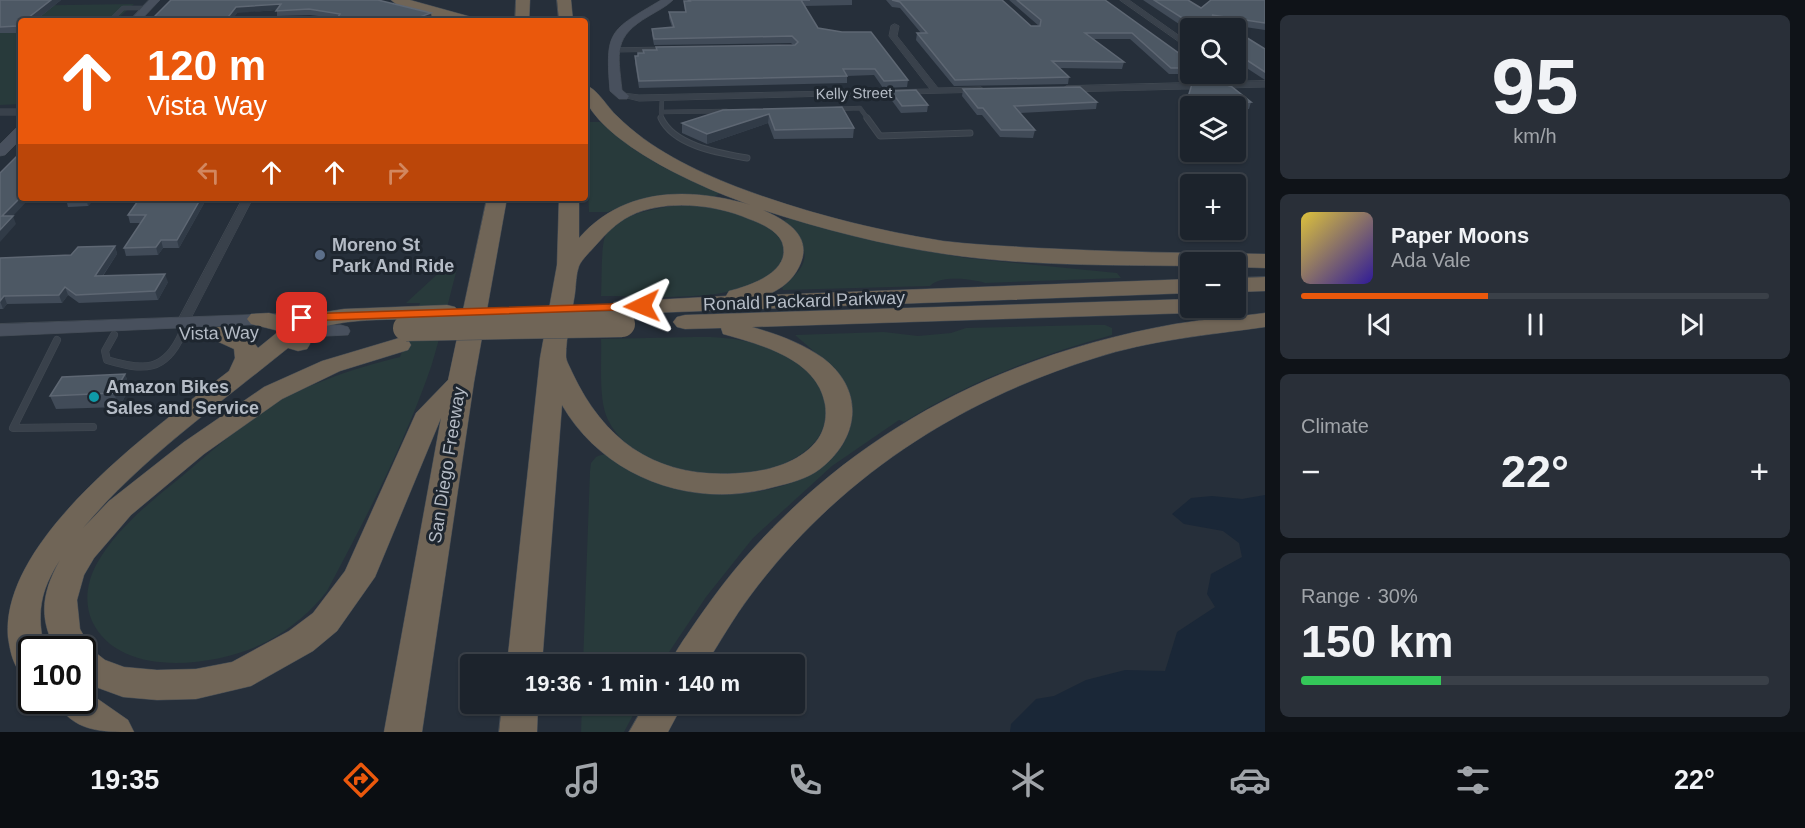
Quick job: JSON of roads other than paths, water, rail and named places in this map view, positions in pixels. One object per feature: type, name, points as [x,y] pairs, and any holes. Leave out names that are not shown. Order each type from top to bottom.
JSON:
[{"type":"highway","points":[[384,0],[460,18]]},
{"type":"highway","points":[[522,18],[523,0]]},
{"type":"highway","points":[[564,0],[566,18]]},
{"type":"highway","points":[[588,94],[605,116],[620,129],[682,170],[735,193],[804,216],[945,247],[1078,257],[1265,261]]},
{"type":"highway","name":"San Diego Freeway","points":[[403,732],[461,382],[496,201]]},
{"type":"highway","points":[[525,654],[553,358],[568,265],[569,201]]},
{"type":"highway","points":[[568,265],[612,218],[631,209],[653,203],[701,201],[741,208],[772,221],[791,240],[794,251],[791,264],[783,275],[763,288],[742,295],[681,305]]},
{"type":"highway","points":[[1246,285],[1265,284]]},
{"type":"highway","name":"Ronald Packard Parkway","points":[[406,329],[511,327],[622,316],[681,305],[1180,286]]},
{"type":"highway","points":[[1246,304],[1265,303]]},
{"type":"highway","name":"Ronald Packard Parkway","points":[[406,329],[622,316],[706,322],[1180,306]]},
{"type":"highway","points":[[259,319],[272,320],[297,331]]},
{"type":"highway","points":[[694,654],[739,585],[783,535],[828,491],[877,452],[928,418],[967,396],[1025,371],[1082,352],[1189,329],[1265,320]]},
{"type":"highway","points":[[25,636],[24,601],[33,578],[76,517],[123,470],[240,375],[312,321],[343,324]]},
{"type":"highway","points":[[553,358],[573,400],[587,422],[626,458],[645,469],[672,478],[712,484],[746,483],[780,477],[805,465],[824,451],[835,434],[840,417],[839,398],[827,378],[811,361],[786,346],[706,322]]},
{"type":"highway","name":"Vista Way","points":[[343,324],[406,329]]},
{"type":"highway","points":[[66,636],[63,631],[60,600],[68,575],[82,550],[120,508],[253,404],[293,382],[406,329]]},
{"type":"highway","points":[[194,448],[200,431],[214,417],[293,354],[298,346],[297,331]]},
{"type":"highway","points":[[219,333],[240,341],[249,351],[250,357],[240,375]]},
{"type":"highway","points":[[96,672],[123,682],[157,685],[196,684],[238,676],[274,658],[325,622],[359,577],[430,413],[461,382]]},
{"type":"highway","points":[[91,714],[115,732]]},
{"type":"highway","points":[[518,732],[519,714]]},
{"type":"highway","points":[[648,732],[659,714]]},
{"type":"main road","points":[[623,96],[616,91],[614,42],[625,28],[668,0]]},
{"type":"main road","points":[[137,18],[151,4]]},
{"type":"main road","points":[[0,152],[18,134]]},
{"type":"main road","name":"Vista Way","points":[[0,330],[114,335],[259,319],[343,324]]},
{"type":"main road","name":"Vista Way","points":[[0,342],[59,334],[182,328],[219,333],[297,331]]},
{"type":"street","points":[[1124,0],[1180,40]]},
{"type":"street","points":[[896,26],[893,36],[936,92]]},
{"type":"street","points":[[613,50],[684,49]]},
{"type":"street","points":[[1060,89],[1240,84]]},
{"type":"street","points":[[1246,84],[1265,84]]},
{"type":"street","name":"Kelly Street","points":[[623,96],[662,98],[992,90]]},
{"type":"street","points":[[0,112],[18,112]]},
{"type":"street","points":[[182,328],[246,201]]},
{"type":"lane","points":[[113,18],[123,8],[151,4]]},
{"type":"lane","points":[[662,98],[661,120],[675,135],[706,151],[747,158]]},
{"type":"lane","points":[[825,109],[860,108],[880,136],[970,132]]},
{"type":"lane","points":[[661,112],[731,111]]},
{"type":"lane","points":[[114,335],[105,351],[107,360],[126,366],[158,365],[171,355],[182,328]]},
{"type":"lane","points":[[59,334],[13,428],[93,426]]},
{"type":"water","points":[[1265,495],[1265,732],[1010,732],[1011,724],[1036,699],[1054,696],[1086,680],[1125,670],[1165,671],[1177,632],[1215,607],[1207,594],[1211,574],[1242,557],[1239,543],[1223,531],[1184,524],[1172,514],[1191,498],[1212,496],[1242,499]]},
{"type":"place","name":"Moreno St Park And Ride","points":[[320,255]]},
{"type":"place","name":"Amazon Bikes Sales and Service","points":[[94,397]]}]
